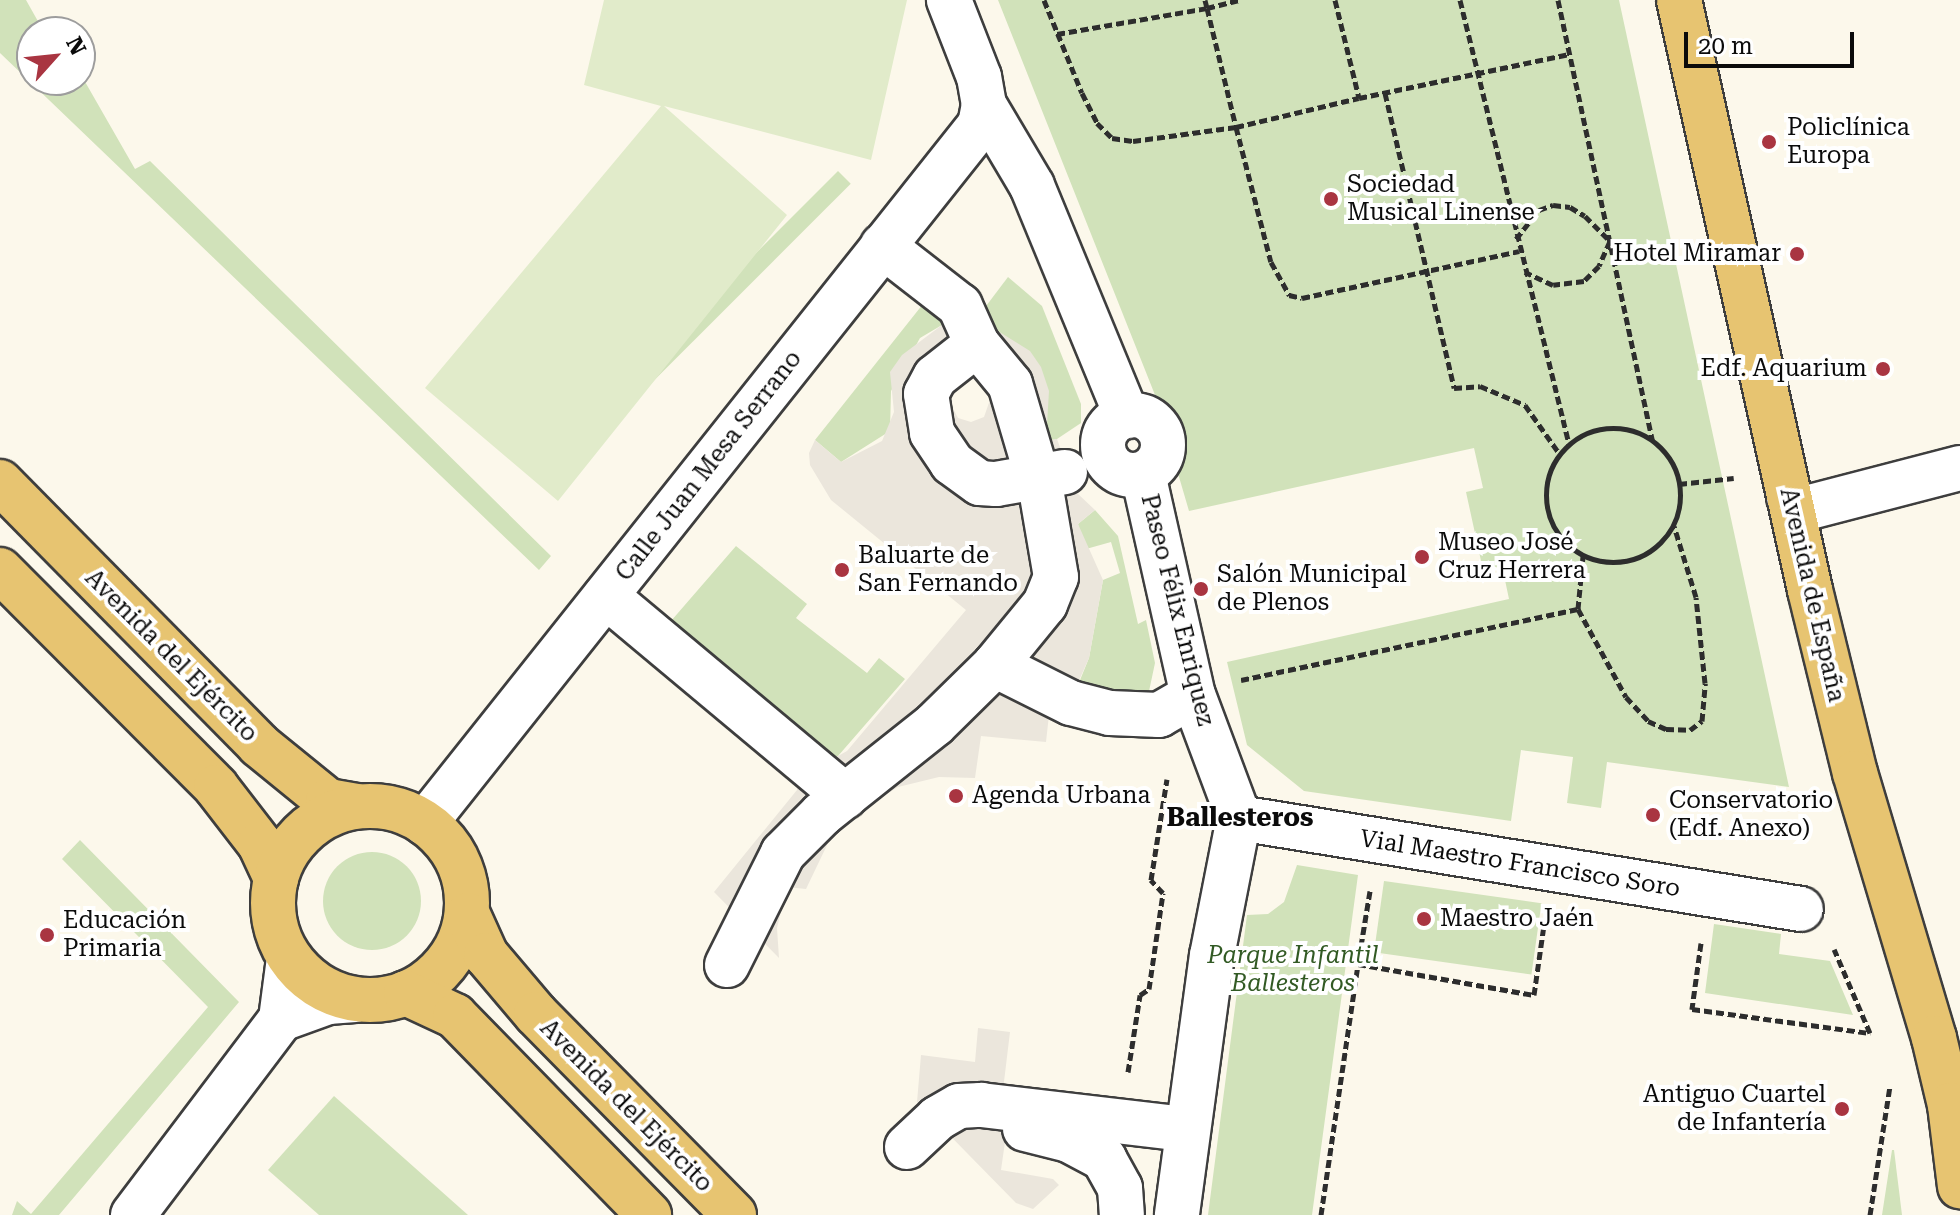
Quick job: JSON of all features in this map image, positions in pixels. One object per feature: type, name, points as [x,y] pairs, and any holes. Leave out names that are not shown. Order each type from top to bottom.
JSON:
[{"type":"main road","name":"Avenida de España","points":[[1679,0],[1810,590],[1855,773],[1955,1105],[1960,1186]]},
{"type":"main road","name":"Avenida del Ejército","points":[[0,482],[259,745],[328,801],[357,806]]},
{"type":"main road","points":[[0,570],[216,787],[260,844],[276,879]]},
{"type":"main road","points":[[357,806],[381,806],[425,823],[458,863],[468,915],[448,962],[430,981],[406,993],[355,1000],[330,992],[289,958],[273,906],[276,879],[287,852],[305,830],[329,815],[357,806]]},
{"type":"main road","name":"Avenida del Ejército","points":[[468,915],[486,955],[536,1014],[734,1215]]},
{"type":"main road","points":[[406,993],[455,1016],[649,1215]]},
{"type":"street","name":"Paseo Félix Enriquez","points":[[949,0],[984,105],[1032,186],[1127,416],[1144,417],[1162,438],[1161,455],[1143,474],[1186,698],[1239,818]]},
{"type":"street","name":"Calle Juan Mesa Serrano","points":[[425,823],[972,138],[984,105]]},
{"type":"street","points":[[727,965],[783,853],[845,796],[935,724],[995,665],[1045,604],[1056,577],[1053,475],[1010,384],[977,344],[960,306],[883,246]]},
{"type":"street","points":[[977,344],[935,377],[926,394],[932,433],[952,463],[980,483],[1053,475]]},
{"type":"street","points":[[1789,497],[1796,506],[1810,507],[1960,468]]},
{"type":"street","points":[[606,596],[845,796]]},
{"type":"street","points":[[995,665],[1059,698],[1110,713],[1159,715],[1186,698]]},
{"type":"street","points":[[1177,1215],[1186,1129],[1239,818]]},
{"type":"street","name":"Vial Maestro Francisco Soro","points":[[1239,818],[1795,908]]},
{"type":"street","points":[[133,1215],[281,1019],[289,958]]},
{"type":"street","points":[[281,1019],[328,1002],[355,1000]]},
{"type":"street","points":[[907,1147],[959,1106],[1186,1129]]},
{"type":"street","points":[[1107,1215],[1104,1194],[1082,1168],[1005,1138],[1069,1140],[1104,1159],[1120,1188],[1122,1215]]},
{"type":"path","points":[[1044,0],[1097,123],[1112,138],[1133,141],[1236,127],[1569,54]]},
{"type":"path","points":[[1205,0],[1271,262],[1289,295],[1302,298],[1519,251]]},
{"type":"path","points":[[1057,34],[1240,0]]},
{"type":"path","points":[[1335,0],[1359,98]]},
{"type":"path","points":[[1460,0],[1516,239],[1569,444]]},
{"type":"path","points":[[1558,0],[1652,440],[1675,467],[1680,505],[1673,525],[1644,556],[1603,562],[1583,556],[1566,545],[1547,510],[1550,471],[1559,453],[1588,432],[1610,427],[1652,440]]},
{"type":"path","points":[[1385,93],[1454,388],[1480,386],[1525,405],[1559,453]]},
{"type":"path","points":[[1516,239],[1539,210],[1553,205],[1570,207],[1585,216],[1610,241]]},
{"type":"path","points":[[1524,271],[1569,286],[1584,281],[1599,266],[1610,241]]},
{"type":"path","points":[[1679,484],[1721,478]]},
{"type":"path","points":[[1583,556],[1578,609],[1626,697],[1648,721],[1666,729],[1690,730],[1702,721],[1705,683],[1696,597],[1673,525]]},
{"type":"path","points":[[1121,1121],[1140,995],[1149,989],[1163,893],[1151,880],[1186,698],[1578,609]]},
{"type":"path","points":[[1321,1215],[1378,841]]},
{"type":"path","points":[[1709,895],[1692,1009],[1870,1033],[1834,949],[1793,942],[1795,908]]},
{"type":"path","points":[[1358,964],[1534,995],[1546,913]]},
{"type":"path","points":[[1870,1215],[1882,1119],[1894,1071]]},
{"type":"green space","points":[[0,0],[26,0],[35,16],[16,16],[16,68],[0,53]]},
{"type":"green space","points":[[604,0],[907,0],[871,160],[664,106],[787,215],[558,501],[425,388],[661,106],[584,85]]},
{"type":"green space","points":[[998,0],[1619,0],[1789,787],[1607,762],[1601,808],[1567,803],[1573,757],[1521,750],[1511,821],[1304,791],[1247,745],[1227,662],[1509,599],[1502,566],[1483,570],[1466,492],[1483,488],[1474,448],[1189,511],[1155,395]]},
{"type":"green space","points":[[45,96],[93,96],[135,169],[150,161],[551,556],[539,570]]},
{"type":"green space","points":[[838,171],[851,184],[555,479],[542,467]]},
{"type":"green space","points":[[1008,277],[1042,306],[1081,404],[1081,423],[1057,439],[1046,441],[977,318]]},
{"type":"green space","points":[[923,304],[941,317],[942,325],[920,338],[891,391],[890,431],[841,462],[815,440]]},
{"type":"green space","points":[[1095,510],[1118,536],[1138,624],[1146,620],[1155,663],[1148,696],[1136,707],[1078,685],[1089,658],[1103,580],[1120,573],[1111,542],[1086,549],[1081,537],[1078,524]]},
{"type":"green space","points":[[736,546],[807,604],[796,618],[867,673],[879,658],[905,679],[838,756],[827,759],[658,636]]},
{"type":"green space","points":[[80,840],[239,1002],[59,1215],[12,1215],[17,1201],[31,1214],[208,1007],[62,859]]},
{"type":"green space","points":[[372,852],[391,856],[406,867],[417,882],[421,901],[417,920],[406,935],[391,946],[372,950],[353,946],[338,935],[327,920],[323,901],[327,882],[338,867],[353,856]]},
{"type":"green space","name":"Parque Infantil Ballesteros","points":[[1297,865],[1358,875],[1312,1215],[1208,1215],[1247,915],[1268,914],[1284,902]]},
{"type":"green space","points":[[1384,881],[1541,903],[1531,974],[1374,952]]},
{"type":"green space","points":[[1714,924],[1781,934],[1779,954],[1830,961],[1853,1015],[1705,993]]},
{"type":"green space","points":[[334,1096],[468,1215],[319,1215],[268,1170]]},
{"type":"green space","points":[[1892,1150],[1902,1215],[1882,1215]]},
{"type":"shaded area","points":[[977,318],[1030,351],[1041,367],[1049,391],[1046,441],[1057,439],[1077,493],[1095,510],[1078,524],[1103,580],[1089,658],[1077,685],[1050,706],[1046,742],[981,736],[975,778],[939,777],[898,787],[861,810],[829,841],[806,889],[787,887],[777,928],[779,958],[714,892],[797,790],[799,778],[847,751],[966,610],[831,500],[810,465],[809,453],[815,440],[841,462],[882,441],[894,412],[890,372],[902,355],[942,325]],"holes":[[[965,378],[979,380],[991,397],[984,417],[971,422],[958,418],[948,399],[953,386]]]},
{"type":"shaded area","points":[[978,1028],[1010,1032],[1003,1090],[1010,1107],[1001,1170],[1053,1179],[1059,1185],[1033,1209],[1016,1203],[917,1102],[921,1055],[975,1062]]},
{"type":"place","name":"Policlínica Europa","points":[[1769,142]]},
{"type":"place","name":"Sociedad Musical Linense","points":[[1331,199]]},
{"type":"place","name":"Hotel Miramar","points":[[1797,254]]},
{"type":"place","name":"Edf. Aquarium","points":[[1883,369]]},
{"type":"place","name":"Museo José Cruz Herrera","points":[[1422,557]]},
{"type":"place","name":"Baluarte de San Fernando","points":[[842,570]]},
{"type":"place","name":"Salón Municipal de Plenos","points":[[1201,589]]},
{"type":"place","name":"Agenda Urbana","points":[[956,796]]},
{"type":"place","name":"Conservatorio (Edf. Anexo)","points":[[1653,815]]},
{"type":"place","name":"Maestro Jaén","points":[[1424,919]]},
{"type":"place","name":"Educación Primaria","points":[[47,935]]},
{"type":"place","name":"Antiguo Cuartel de Infantería","points":[[1842,1109]]},
{"type":"district","name":"Ballesteros","points":[[1240,818]]}]
